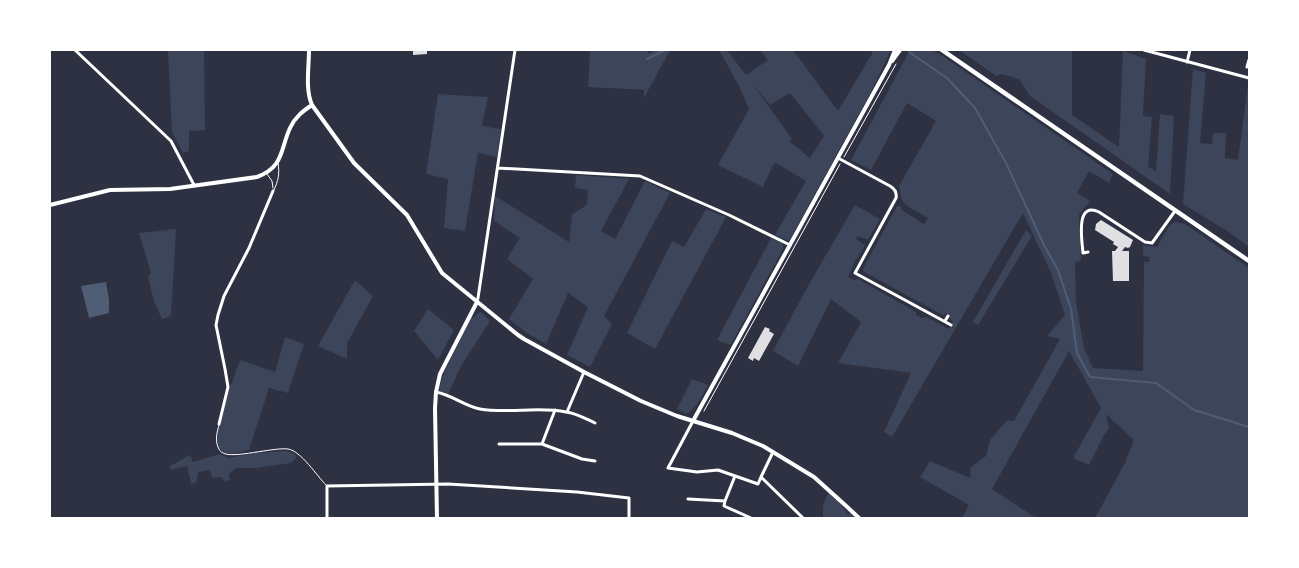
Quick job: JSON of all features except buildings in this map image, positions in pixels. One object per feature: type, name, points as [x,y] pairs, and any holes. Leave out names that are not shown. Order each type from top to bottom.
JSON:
[{"type":"main road","points":[[943,51],[1249,261]]},
{"type":"street","points":[[75,50],[171,141],[194,185]]},
{"type":"street","points":[[309,50],[308,91],[312,105],[354,163],[407,215],[442,273],[524,339],[641,401],[677,416],[732,433],[763,446],[814,477],[858,518]]},
{"type":"street","points":[[437,518],[436,392],[440,374],[477,302],[515,50]]},
{"type":"street","points":[[773,452],[758,484],[718,470],[697,472],[668,468],[692,421],[840,159],[895,50]]},
{"type":"street","points":[[889,65],[900,50]]},
{"type":"street","points":[[1144,50],[1249,78]]},
{"type":"street","points":[[1187,62],[1190,50]]},
{"type":"street","points":[[1247,67],[1249,60]]},
{"type":"street","points":[[50,205],[110,190],[164,189],[256,177],[266,174],[278,162],[291,126],[301,112],[312,105]]},
{"type":"street","points":[[840,159],[893,188],[896,192],[896,196],[852,277]]},
{"type":"street","points":[[498,168],[640,176],[729,215],[790,245]]},
{"type":"street","points":[[219,424],[228,386],[216,325],[218,315],[224,296],[249,248],[273,191]]},
{"type":"street","points":[[1088,252],[1083,253],[1081,232],[1084,215],[1088,211],[1094,210],[1099,212],[1138,240],[1152,244],[1176,211]]},
{"type":"street","points":[[855,273],[951,325]]},
{"type":"street","points":[[920,315],[923,310]]},
{"type":"street","points":[[945,322],[948,316]]},
{"type":"street","points":[[567,412],[584,372]]},
{"type":"street","points":[[436,392],[478,409],[493,411],[555,410],[567,412],[595,423]]},
{"type":"street","points":[[542,444],[555,410]]},
{"type":"street","points":[[499,444],[542,444],[582,460],[596,461]]},
{"type":"street","points":[[735,476],[724,501],[724,506],[751,518]]},
{"type":"street","points":[[761,477],[803,518]]},
{"type":"street","points":[[327,518],[327,486],[437,484],[577,492],[629,498],[629,518]]},
{"type":"street","points":[[688,499],[724,501]]},
{"type":"lane","points":[[273,191],[280,172],[278,162]]},
{"type":"lane","points":[[266,174],[274,184],[273,191]]},
{"type":"lane","points":[[219,424],[216,439],[218,447],[223,454],[231,456],[288,449],[297,452],[327,486]]},
{"type":"path","points":[[704,411],[840,159],[898,60]]},
{"type":"shaded area","points":[[168,50],[204,50],[205,130],[189,131],[189,151],[183,153],[172,132]]},
{"type":"shaded area","points":[[590,50],[648,50],[648,54],[656,50],[672,50],[669,52],[644,98],[644,90],[588,87]]},
{"type":"shaded area","points":[[719,50],[727,50],[746,75],[768,60],[760,50],[793,50],[838,111],[873,52],[870,50],[891,50],[871,92],[789,241],[775,235],[806,181],[776,163],[773,165],[763,187],[718,165],[749,109],[739,86]],"holes":[[[752,83],[770,105],[790,93],[824,136],[810,158],[789,141],[792,139]]]},
{"type":"shaded area","points":[[910,50],[932,50],[944,57],[1113,174],[1109,183],[1089,171],[1077,193],[1090,201],[1079,215],[1081,261],[1075,262],[1076,303],[1084,348],[1093,368],[1143,371],[1144,262],[1149,262],[1150,257],[1143,256],[1143,245],[1157,247],[1169,226],[1175,222],[1185,224],[1249,268],[1249,518],[1095,518],[1125,463],[1134,440],[1106,414],[1109,428],[1089,465],[1073,458],[1101,408],[1069,351],[992,489],[1036,518],[962,518],[969,505],[920,477],[930,461],[970,478],[971,467],[986,456],[990,440],[1007,420],[1014,421],[1060,339],[1047,336],[1065,315],[1051,273],[1023,213],[892,437],[884,432],[911,373],[838,363],[861,322],[831,299],[798,366],[773,351],[855,205],[880,219],[868,240],[858,236],[856,239],[865,245],[848,277],[854,280],[858,279],[916,312],[916,315],[922,318],[926,317],[949,329],[953,321],[947,314],[943,315],[863,271],[897,206],[901,206],[902,210],[924,224],[928,218],[908,207],[903,202],[899,186],[936,121],[907,103],[871,170],[851,160]]},
{"type":"shaded area","points":[[959,50],[1072,50],[1072,115],[1119,147],[1123,51],[1146,59],[1143,116],[1152,117],[1148,167],[1156,171],[1160,114],[1174,116],[1170,194],[1030,96],[1019,79],[1002,74],[996,76]]},
{"type":"shaded area","points":[[1193,69],[1206,73],[1200,143],[1212,144],[1213,133],[1226,133],[1225,158],[1238,160],[1249,85],[1249,247],[1183,204]]},
{"type":"shaded area","points":[[438,94],[488,97],[482,126],[501,129],[497,157],[478,153],[465,231],[444,228],[448,179],[426,174]]},
{"type":"shaded area","points":[[576,175],[629,179],[601,231],[615,239],[645,181],[670,193],[604,316],[612,324],[590,367],[567,355],[588,307],[568,293],[546,344],[527,333],[509,319],[533,279],[507,259],[520,238],[494,221],[495,196],[569,242],[572,214],[587,205],[588,190],[575,188]]},
{"type":"shaded area","points":[[706,209],[726,217],[655,349],[627,333],[672,241],[684,247]]},
{"type":"shaded area","points":[[176,229],[171,316],[162,319],[154,302],[148,277],[151,273],[139,233]]},
{"type":"shaded area","points":[[1026,230],[1032,236],[978,325],[973,322]]},
{"type":"shaded area","points":[[771,238],[783,244],[783,249],[731,345],[717,340]]},
{"type":"shaded area","points":[[355,280],[373,296],[347,343],[347,359],[318,346]]},
{"type":"shaded area","points":[[106,282],[109,313],[89,318],[81,286]]},
{"type":"shaded area","points":[[428,309],[454,330],[438,360],[414,331]]},
{"type":"shaded area","points":[[481,312],[490,321],[461,366],[448,394],[439,391],[443,375],[471,317],[474,318]]},
{"type":"shaded area","points":[[285,337],[304,344],[288,393],[269,388],[249,450],[233,454],[224,453],[219,447],[218,429],[240,360],[275,372]]},
{"type":"shaded area","points":[[692,379],[708,385],[696,405],[686,414],[677,409]]},
{"type":"shaded area","points":[[286,451],[293,453],[297,457],[291,463],[256,468],[236,468],[229,474],[230,480],[224,481],[221,477],[212,478],[210,470],[198,472],[196,483],[191,484],[187,466],[170,470],[170,466],[190,455],[193,462],[220,454],[228,458],[255,453]]},
{"type":"shaded area","points":[[828,493],[838,501],[848,514],[850,513],[856,518],[823,518],[823,506]]},
{"type":"waterway","points":[[647,59],[665,50]]},
{"type":"waterway","points":[[909,52],[947,78],[975,108],[1006,163],[1044,245],[1058,270],[1071,309],[1077,353],[1090,377],[1156,383],[1194,410],[1249,427]]}]
